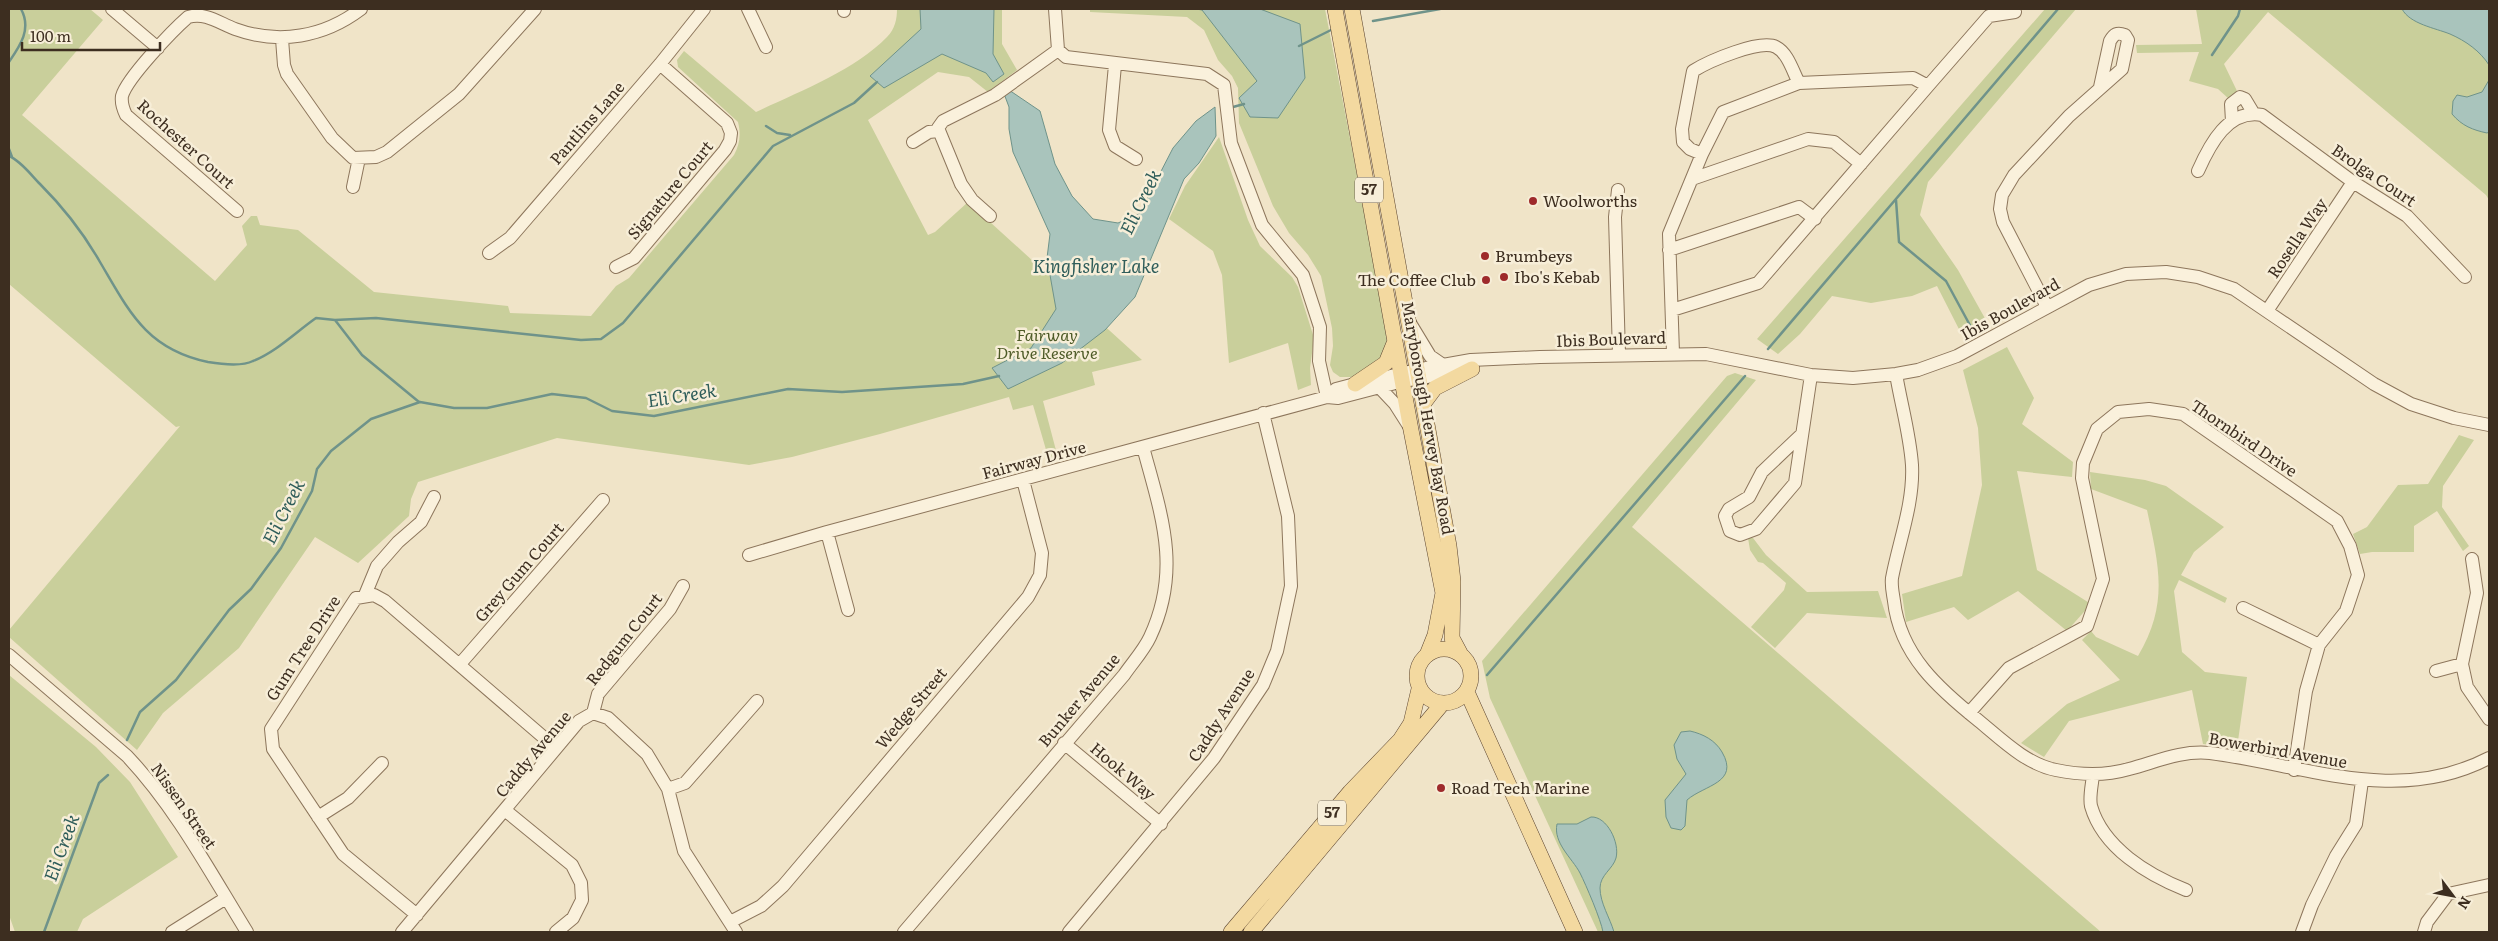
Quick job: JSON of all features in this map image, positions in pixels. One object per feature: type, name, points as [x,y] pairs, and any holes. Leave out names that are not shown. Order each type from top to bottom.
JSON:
[{"type":"main road","name":"Maryborough Hervey Bay Road","points":[[1335,9],[1396,340],[1423,404],[1453,581],[1452,638],[1460,653]]},
{"type":"main road","name":"Maryborough Hervey Bay Road","points":[[1352,9],[1408,318],[1411,430],[1443,593],[1435,635],[1427,654]]},
{"type":"main road","points":[[1355,384],[1386,363],[1396,340]]},
{"type":"main road","points":[[1423,404],[1435,388],[1472,369]]},
{"type":"main road","points":[[1427,654],[1444,648],[1460,653]]},
{"type":"main road","name":"57","points":[[1251,932],[1442,704],[1458,700],[1468,692],[1472,677],[1469,663],[1460,653]]},
{"type":"main road","name":"57","points":[[1231,932],[1350,792],[1400,740],[1411,723],[1419,689],[1416,678],[1419,664],[1427,654]]},
{"type":"main road","points":[[1419,689],[1429,700],[1442,704]]},
{"type":"main road","points":[[1468,692],[1575,932]]},
{"type":"street","points":[[112,9],[158,48],[188,17],[199,14],[243,32],[282,39],[316,33],[343,22],[361,9]]},
{"type":"street","points":[[282,39],[284,65],[292,83],[339,146],[353,158],[376,157],[387,152],[460,94],[535,9]]},
{"type":"street","name":"Pantlins Lane","points":[[489,253],[510,238],[660,64],[704,9]]},
{"type":"street","points":[[748,9],[766,47]]},
{"type":"street","points":[[1055,9],[1058,50],[1066,57],[1207,74],[1224,85],[1232,143],[1262,225],[1303,275],[1320,328],[1319,361],[1327,396]]},
{"type":"street","points":[[1672,310],[1758,283],[1989,16],[2015,12]]},
{"type":"street","points":[[1702,154],[1690,149],[1683,142],[1682,129],[1693,71],[1705,64],[1764,44],[1777,48],[1782,52],[1799,83]]},
{"type":"street","name":"Rochester Court","points":[[158,48],[126,89],[123,95],[122,107],[130,119],[237,211]]},
{"type":"street","points":[[938,131],[943,121],[995,95],[1058,50]]},
{"type":"street","name":"Signature Court","points":[[616,268],[634,258],[712,167],[730,141],[731,133],[727,123],[660,64]]},
{"type":"street","points":[[1115,64],[1109,130],[1116,146],[1136,159]]},
{"type":"street","points":[[1673,353],[1669,234],[1702,154],[1724,112],[1799,83],[1913,78],[1928,86]]},
{"type":"street","points":[[2047,307],[2002,222],[2000,209],[2002,195],[2014,175],[2100,87]]},
{"type":"street","name":"Brolga Court","points":[[2232,121],[2231,104],[2235,98],[2245,99],[2254,114],[2262,115],[2275,122],[2353,182],[2407,216],[2464,277]]},
{"type":"street","points":[[2198,171],[2208,149],[2232,121],[2250,113],[2254,114]]},
{"type":"street","points":[[913,142],[929,132],[938,131]]},
{"type":"street","points":[[938,131],[961,184],[972,200],[990,216]]},
{"type":"street","points":[[1692,179],[1808,139],[1834,142],[1861,164]]},
{"type":"street","points":[[353,187],[359,158]]},
{"type":"street","name":"Rosella Way","points":[[2267,311],[2353,182]]},
{"type":"street","points":[[1618,190],[1615,217],[1619,354]]},
{"type":"street","points":[[1669,250],[1798,206],[1814,219]]},
{"type":"street","name":"Ibis Boulevard","points":[[1410,376],[1443,365],[1471,360],[1673,353],[1706,354],[1811,375],[1853,378],[1896,374],[1918,370],[1958,356],[2089,285],[2126,274],[2166,272],[2198,277],[2234,289],[2374,384],[2411,404],[2454,418],[2489,425]]},
{"type":"street","points":[[1408,318],[1430,356],[1443,365]]},
{"type":"street","name":"Ibis Boulevard","points":[[1410,376],[1472,369],[1509,359]]},
{"type":"street","name":"Bowerbird Avenue","points":[[1896,374],[1912,466],[1908,505],[1891,582],[1896,622],[1914,660],[1937,685],[1968,713],[2025,757],[2054,770],[2092,775],[2127,770],[2176,754],[2208,753],[2362,781],[2417,781],[2476,764],[2489,758]]},
{"type":"street","points":[[1802,434],[1762,472],[1749,497],[1729,509],[1725,516],[1730,531],[1740,535],[1756,529],[1795,482],[1811,375]]},
{"type":"street","name":"Fairway Drive","points":[[1327,396],[1338,398],[1410,376]]},
{"type":"street","name":"Fairway Drive","points":[[749,555],[1327,396],[1336,389],[1355,384],[1410,376]]},
{"type":"street","points":[[1379,387],[1395,404],[1411,430]]},
{"type":"street","name":"Thornbird Drive","points":[[1968,713],[2008,668],[2087,626],[2103,579],[2082,478],[2083,463],[2097,429],[2118,412],[2149,409],[2183,414],[2337,521],[2350,546],[2358,575],[2346,611],[2319,645],[2306,691],[2294,770]]},
{"type":"street","name":"Caddy Avenue","points":[[1070,932],[1214,758],[1263,685],[1277,651],[1291,586],[1288,516],[1264,413]]},
{"type":"street","name":"Bunker Avenue","points":[[904,932],[1124,674],[1150,638],[1163,605],[1168,562],[1163,521],[1143,447]]},
{"type":"street","name":"Wedge Street","points":[[733,927],[761,906],[783,886],[1028,596],[1040,575],[1042,553],[1023,480]]},
{"type":"street","points":[[365,595],[377,566],[398,542],[421,522],[434,497]]},
{"type":"street","name":"Grey Gum Court","points":[[460,664],[603,500]]},
{"type":"street","points":[[827,532],[848,610]]},
{"type":"street","points":[[2472,559],[2476,593],[2462,664],[2467,687],[2489,720]]},
{"type":"street","name":"Redgum Court","points":[[593,712],[598,694],[670,609],[683,586]]},
{"type":"street","name":"Gum Tree Drive","points":[[417,915],[343,854],[274,749],[270,729],[356,598],[374,595],[385,602],[460,664],[556,748]]},
{"type":"street","points":[[2243,608],[2319,645]]},
{"type":"street","name":"Nissen Street","points":[[9,655],[127,756],[144,774],[165,801],[247,932]]},
{"type":"street","points":[[2436,672],[2462,664]]},
{"type":"street","points":[[668,789],[685,783],[757,701]]},
{"type":"street","name":"Caddy Avenue","points":[[402,932],[506,811],[556,748],[580,721],[593,712],[608,718],[647,754],[668,789],[684,851],[733,927]]},
{"type":"street","name":"Hook Way","points":[[1064,743],[1161,824]]},
{"type":"street","points":[[318,817],[348,798],[382,763]]},
{"type":"street","points":[[2092,775],[2090,804],[2101,828],[2126,856],[2160,880],[2186,890]]},
{"type":"street","points":[[2302,932],[2336,856],[2356,824],[2362,781]]},
{"type":"street","points":[[506,811],[572,865],[581,883],[582,900],[573,918],[556,932]]},
{"type":"street","points":[[2424,932],[2427,922],[2448,894],[2489,885]]},
{"type":"street","points":[[172,932],[226,898]]},
{"type":"green space","name":"Fairway Drive Reserve","points":[[9,9],[90,9],[103,20],[22,115],[215,281],[247,245],[242,226],[251,216],[257,216],[260,225],[298,230],[374,292],[508,306],[510,313],[591,316],[616,286],[629,278],[734,155],[738,147],[740,135],[738,122],[678,67],[677,60],[684,51],[756,112],[825,80],[859,60],[890,34],[895,24],[897,9],[1002,9],[1002,44],[1017,70],[988,92],[969,77],[938,72],[868,120],[928,235],[935,232],[968,202],[1142,360],[1092,372],[1095,385],[1043,401],[1058,458],[1049,460],[1033,405],[1013,410],[1009,397],[880,434],[792,457],[749,465],[557,438],[418,482],[411,499],[409,516],[358,563],[315,537],[239,648],[163,713],[137,750],[9,637],[9,630],[180,426],[176,427],[9,284]]},
{"type":"green space","points":[[1090,9],[1325,9],[1388,335],[1388,346],[1379,363],[1357,377],[1340,377],[1333,372],[1330,365],[1333,346],[1332,328],[1321,276],[1308,255],[1289,233],[1273,206],[1239,123],[1238,88],[1232,76],[1218,60],[1204,30],[1187,17],[1090,12]]},
{"type":"green space","points":[[2045,9],[2076,9],[1928,182],[1920,215],[1958,270],[1987,322],[1963,337],[1937,286],[1912,296],[1871,303],[1832,296],[1800,334],[1778,354],[1757,339]]},
{"type":"green space","points":[[2196,9],[2489,9],[2489,200],[2486,195],[2268,12],[2224,64],[2237,91],[2229,99],[2218,89],[2189,81],[2199,52],[2137,53],[2136,45],[2202,44]]},
{"type":"green space","points":[[1219,137],[1248,220],[1260,246],[1292,277],[1298,287],[1314,338],[1310,368],[1311,385],[1298,390],[1288,343],[1229,363],[1222,275],[1213,251],[1169,219],[1185,186]]},
{"type":"green space","points":[[2007,347],[2034,398],[2022,424],[2073,462],[2072,477],[2017,471],[2037,570],[2091,604],[2067,631],[2018,591],[1968,620],[1954,607],[1906,622],[1902,594],[1962,576],[1982,485],[1978,428],[1963,370]]},
{"type":"green space","points":[[1735,373],[1756,380],[1632,527],[2101,932],[1598,932],[1490,698],[1482,661],[1727,376]]},
{"type":"green space","points":[[2459,435],[2474,440],[2443,486],[2442,507],[2469,546],[2463,551],[2437,511],[2414,526],[2414,552],[2372,552],[2360,554],[2353,534],[2367,527],[2398,485],[2428,484]]},
{"type":"green space","points":[[2090,472],[2145,480],[2166,486],[2224,527],[2194,552],[2181,575],[2227,598],[2225,603],[2179,580],[2174,591],[2182,652],[2205,672],[2247,677],[2237,748],[2203,744],[2192,690],[2069,721],[2044,757],[2021,743],[2067,704],[2120,680],[2082,640],[2091,631],[2096,637],[2138,656],[2148,637],[2154,619],[2158,602],[2158,567],[2147,510],[2091,489]]},
{"type":"green space","points":[[1748,538],[1753,538],[1766,555],[1807,592],[1878,591],[1887,618],[1807,613],[1775,648],[1751,627],[1784,590],[1786,583],[1763,563],[1758,562],[1750,550]]},
{"type":"green space","points":[[9,675],[96,747],[130,782],[178,857],[83,919],[77,932],[15,932],[9,915]]},
{"type":"water","points":[[920,9],[994,9],[993,54],[1004,74],[993,82],[986,73],[942,54],[884,88],[870,76],[921,29]]},
{"type":"water","points":[[1196,9],[1260,9],[1300,24],[1305,78],[1278,118],[1250,117],[1239,98],[1257,81],[1202,10]]},
{"type":"water","points":[[2402,9],[2489,9],[2489,65],[2467,43],[2450,34],[2417,22]]},
{"type":"water","points":[[2489,80],[2489,132],[2487,133],[2468,127],[2452,114],[2453,101],[2457,95],[2467,97],[2482,92]]},
{"type":"water","name":"Kingfisher Lake","points":[[1006,88],[1040,111],[1055,164],[1072,196],[1093,219],[1118,223],[1139,214],[1173,148],[1196,121],[1215,107],[1216,136],[1199,163],[1184,179],[1135,297],[1105,330],[1062,363],[1008,389],[992,368],[1031,348],[1056,309],[1047,258],[1050,234],[1013,152],[1009,129],[1009,107],[1003,91]]},
{"type":"water","points":[[1690,731],[1704,736],[1716,744],[1722,752],[1727,770],[1718,782],[1687,800],[1685,826],[1681,830],[1671,828],[1666,817],[1665,800],[1686,774],[1677,759],[1674,745],[1681,732]]},
{"type":"water","points":[[1591,817],[1597,818],[1607,826],[1616,845],[1616,858],[1602,879],[1600,888],[1603,905],[1614,932],[1603,932],[1583,878],[1558,838],[1557,824],[1577,824]]},
{"type":"waterway","points":[[9,62],[21,43],[25,30],[24,16],[21,9]]},
{"type":"waterway","name":"Eli Creek","points":[[1373,21],[1440,9]]},
{"type":"waterway","points":[[1768,349],[2058,9]]},
{"type":"waterway","points":[[2212,55],[2238,16],[2240,9]]},
{"type":"waterway","name":"Eli Creek","points":[[1299,46],[1333,29]]},
{"type":"waterway","points":[[335,320],[376,318],[581,340],[601,339],[623,323],[773,146],[854,103],[877,82]]},
{"type":"waterway","name":"Eli Creek","points":[[1233,107],[1244,104]]},
{"type":"waterway","points":[[766,126],[777,133],[790,135]]},
{"type":"waterway","points":[[9,149],[12,157]]},
{"type":"waterway","points":[[9,156],[26,168],[65,211],[87,241],[131,312],[154,338],[169,348],[208,362],[243,364],[270,352],[316,318],[335,320],[362,355],[419,402]]},
{"type":"waterway","points":[[1896,200],[1899,242],[1946,281],[1972,329]]},
{"type":"waterway","name":"Eli Creek","points":[[127,740],[140,712],[176,680],[229,610],[251,589],[281,548],[312,491],[317,469],[331,451],[371,419],[420,402],[454,408],[487,408],[552,394],[586,398],[612,411],[654,416],[788,389],[842,392],[963,384],[999,376]]},
{"type":"waterway","points":[[1487,675],[1745,376]]},
{"type":"waterway","name":"Eli Creek","points":[[44,932],[99,783],[108,775]]},
{"type":"place","name":"Woolworths","points":[[1533,201]]},
{"type":"place","name":"Brumbeys","points":[[1485,256]]},
{"type":"place","name":"Ibo's Kebab","points":[[1504,277]]},
{"type":"place","name":"The Coffee Club","points":[[1486,280]]},
{"type":"place","name":"Road Tech Marine","points":[[1441,788]]}]
